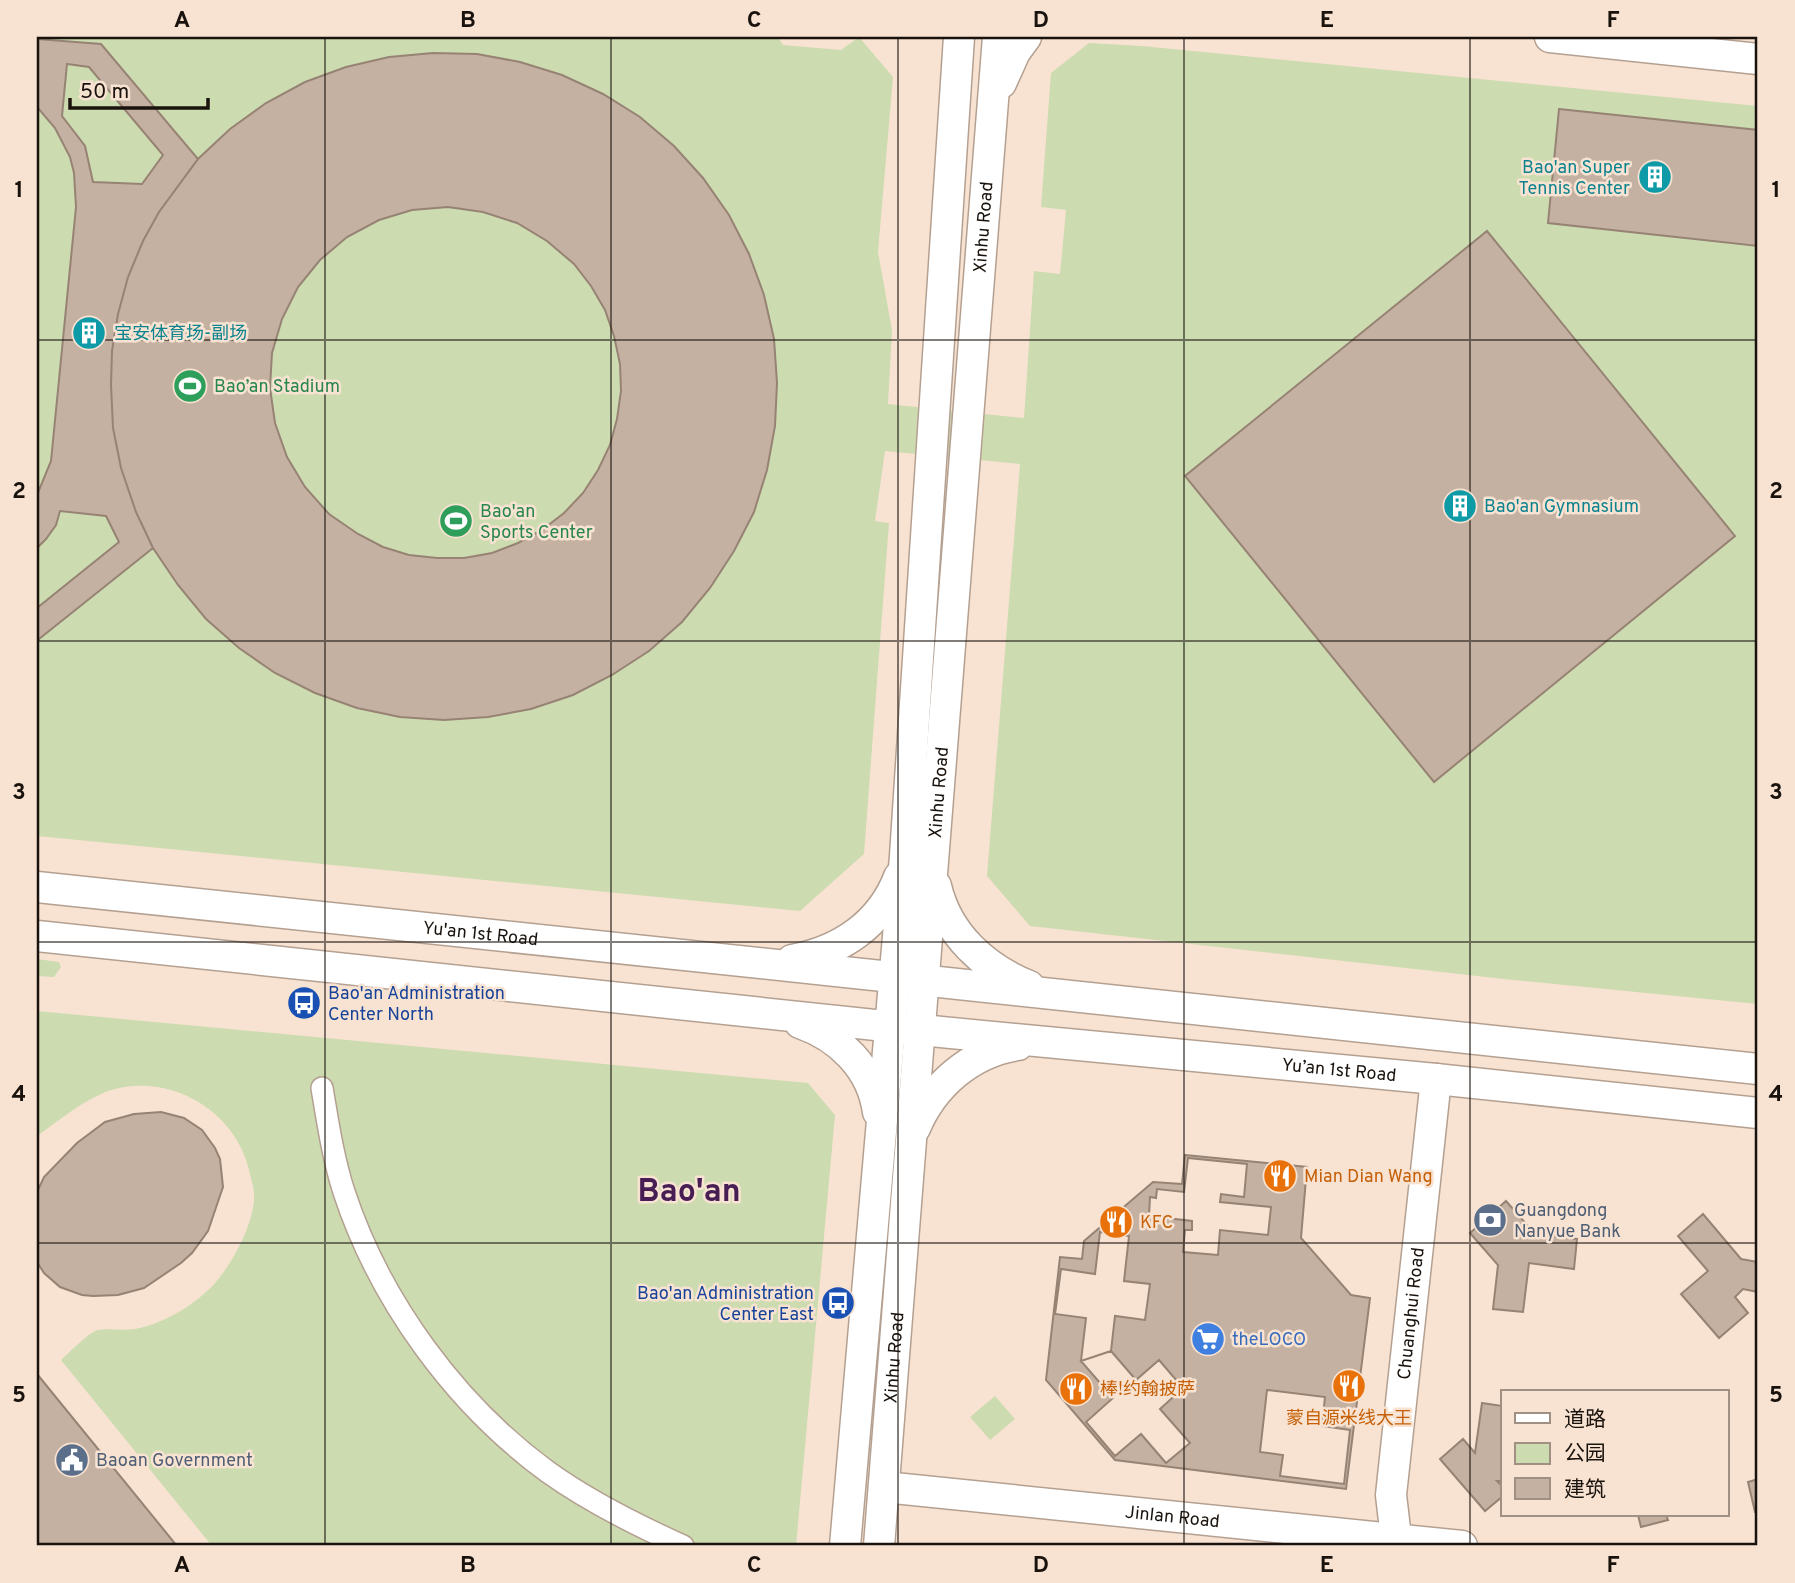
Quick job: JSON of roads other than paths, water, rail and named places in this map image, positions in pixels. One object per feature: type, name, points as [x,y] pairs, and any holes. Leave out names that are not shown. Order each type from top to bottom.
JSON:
[{"type":"main road","points":[[939,37],[950,60],[955,93]]},
{"type":"main road","name":"Xinhu Road","points":[[879,1546],[924,980],[919,856],[909,788],[959,37]]},
{"type":"main road","name":"Xinhu Road","points":[[845,1546],[894,977],[919,856],[939,793],[998,37]]},
{"type":"main road","points":[[993,103],[1015,52],[1026,37]]},
{"type":"main road","points":[[1550,37],[1758,59]]},
{"type":"main road","points":[[909,788],[912,800],[920,806],[933,803],[939,793]]},
{"type":"main road","points":[[775,963],[830,949],[865,928],[919,856],[935,880],[944,914],[961,939],[991,967],[1012,979],[1052,995]]},
{"type":"main road","name":"Yu'an 1st Road","points":[[37,887],[924,980]]},
{"type":"main road","points":[[37,936],[920,1029]]},
{"type":"main road","points":[[924,980],[1758,1069]]},
{"type":"main road","points":[[766,1012],[833,1038],[852,1056],[869,1081],[877,1103],[881,1136]]},
{"type":"main road","name":"Yu’an 1st Road","points":[[920,1029],[1758,1113]]},
{"type":"main road","points":[[910,1138],[932,1096],[948,1078],[966,1065],[986,1053],[1007,1046],[1053,1043]]},
{"type":"main road","name":"Chuanghui Road","points":[[1398,1543],[1391,1495],[1436,1079]]},
{"type":"main road","name":"Jinlan Road","points":[[884,1487],[1398,1543],[1462,1546]]},
{"type":"street","points":[[322,1088],[338,1167],[362,1238],[392,1297],[427,1351],[464,1395],[508,1439],[548,1471],[631,1522],[683,1546]]},
{"type":"place","name":"Bao'an Super Tennis Center","points":[[1655,177]]},
{"type":"place","name":"宝安体育场-副场","points":[[89,333]]},
{"type":"place","name":"Bao’an Stadium","points":[[190,386]]},
{"type":"place","name":"Bao'an Gymnasium","points":[[1460,506]]},
{"type":"place","name":"Bao'an Sports Center","points":[[456,521]]},
{"type":"place","name":"Bao'an Administration Center North","points":[[304,1003]]},
{"type":"place","name":"Mian Dian Wang","points":[[1280,1176]]},
{"type":"place","name":"Guangdong Nanyue Bank","points":[[1490,1220]]},
{"type":"place","name":"KFC","points":[[1116,1222]]},
{"type":"place","name":"Bao'an Administration Center East","points":[[838,1303]]},
{"type":"place","name":"theLOCO","points":[[1208,1339]]},
{"type":"place","name":"蒙自源·米线大王","points":[[1349,1386]]},
{"type":"place","name":"棒!约翰披萨","points":[[1076,1389]]},
{"type":"place","name":"Baoan Government","points":[[72,1460]]},
{"type":"district","name":"Bao'an","points":[[689,1190]]}]
